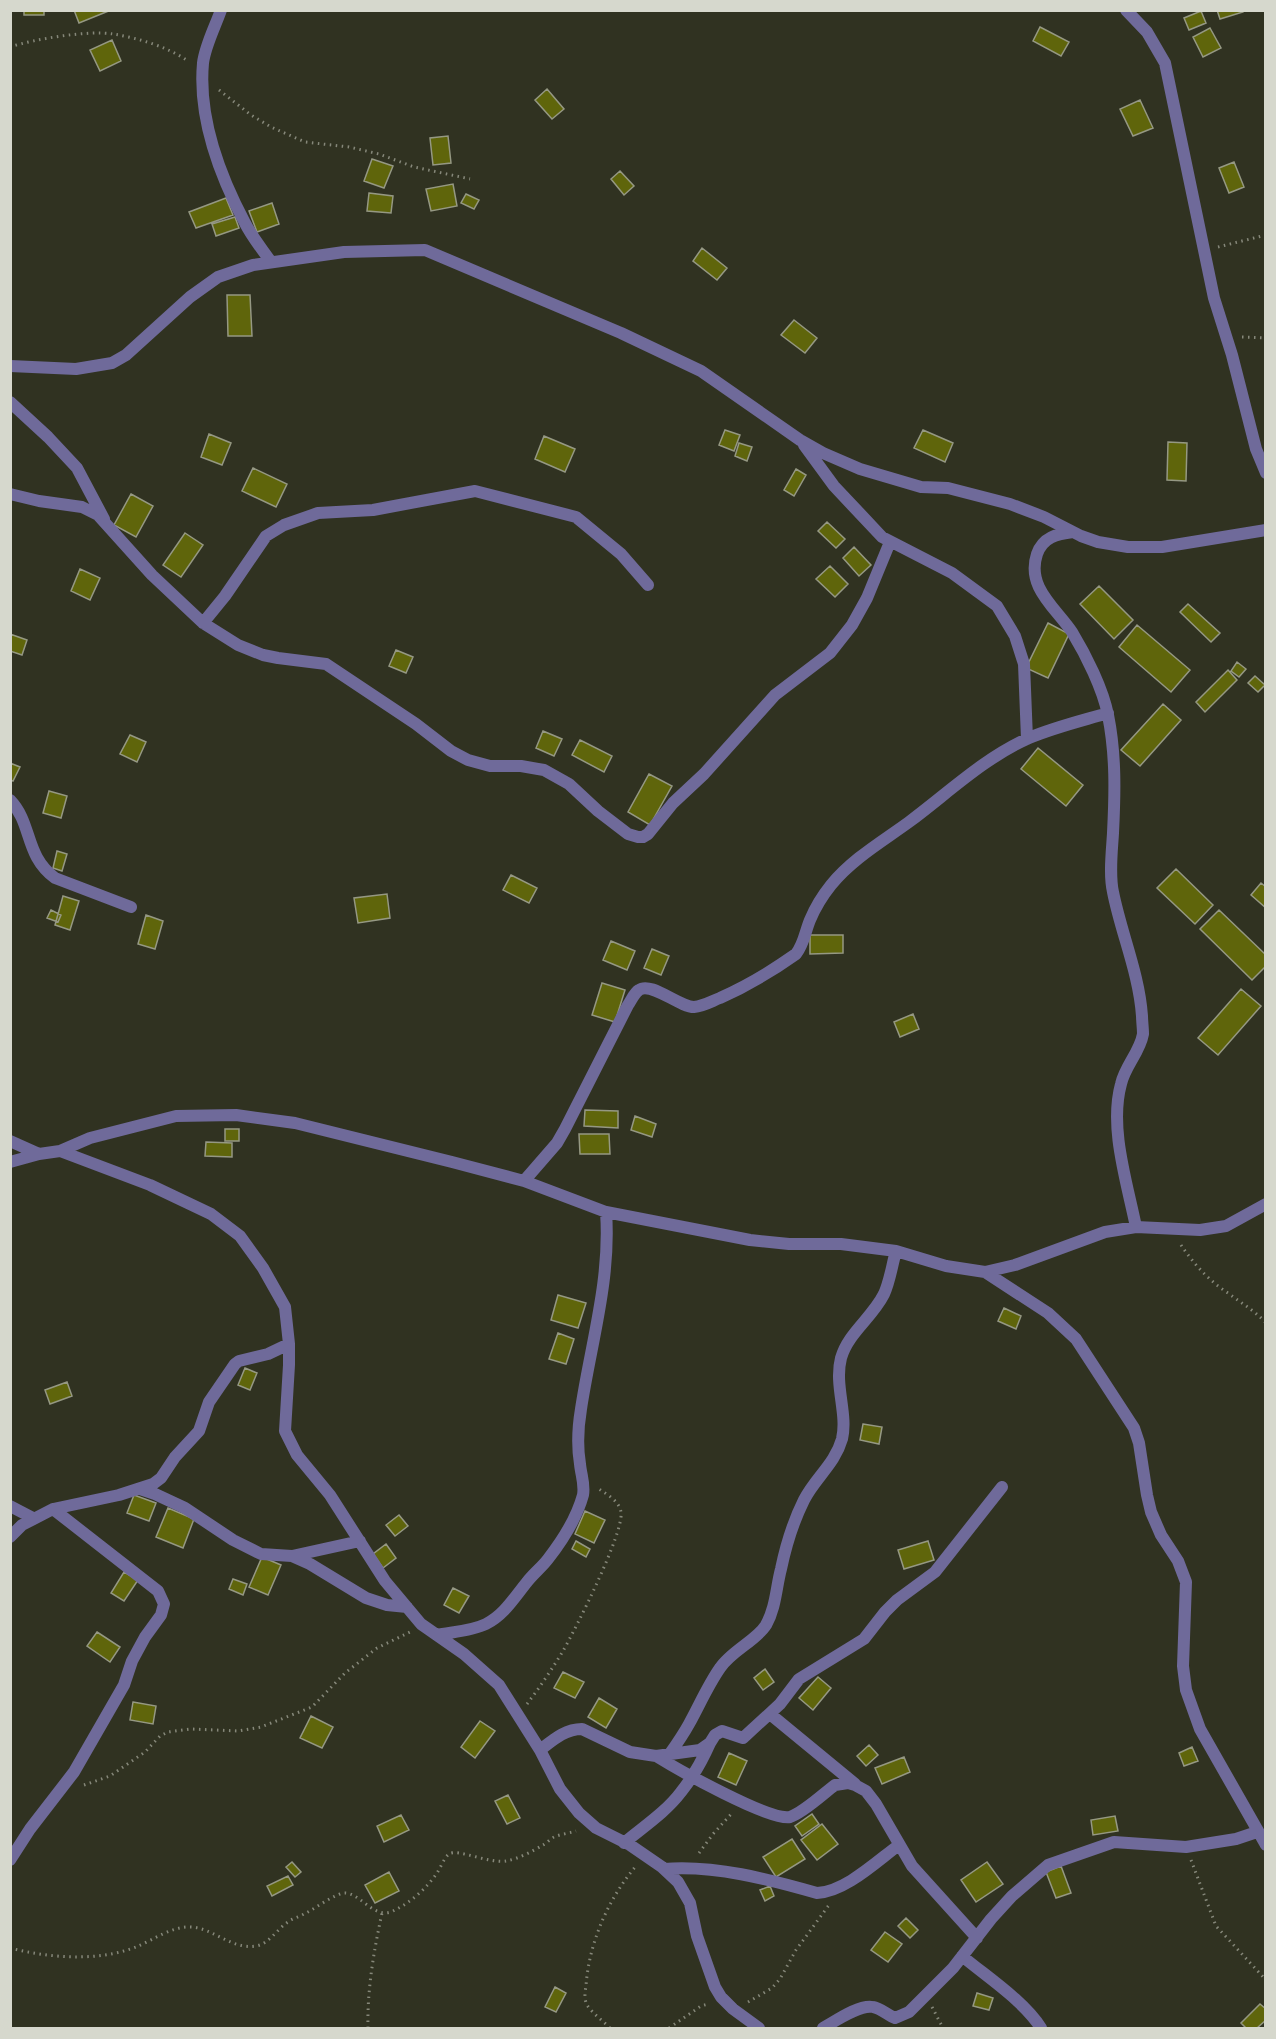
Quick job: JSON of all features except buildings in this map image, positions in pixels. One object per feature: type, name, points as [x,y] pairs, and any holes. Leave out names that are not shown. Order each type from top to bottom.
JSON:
[{"type":"street","points":[[220,10],[203,61],[207,128],[212,147],[245,224],[271,262]]},
{"type":"street","points":[[1126,10],[1147,32],[1165,63],[1214,297],[1256,448],[1266,474]]},
{"type":"street","points":[[10,366],[76,369],[112,363],[126,356],[190,297],[218,277],[254,265],[345,252],[425,250],[621,333],[700,371],[800,440],[860,469],[921,487],[948,488],[1010,504],[1098,542],[1162,547],[1266,530]]},
{"type":"street","points":[[10,402],[48,436],[77,468],[106,523]]},
{"type":"street","points":[[800,440],[834,486],[877,532],[890,542],[952,573],[997,606],[1015,636],[1024,664],[1027,739]]},
{"type":"street","points":[[203,623],[225,596],[266,536],[275,530],[318,513],[373,510],[475,491],[576,517],[621,554],[648,585]]},
{"type":"street","points":[[10,494],[82,507],[98,515],[152,575],[203,623],[238,645],[262,655],[326,664],[416,724],[451,751],[468,760],[490,766],[521,766],[544,770],[569,784],[612,823],[628,834],[643,837],[776,694],[830,653],[852,625],[867,598],[890,542]]},
{"type":"street","points":[[1074,532],[1057,534],[1045,540],[1039,549],[1033,569],[1036,581],[1045,597],[1072,632],[1101,691],[1108,713],[1115,772],[1112,889],[1138,987],[1143,1034],[1121,1082],[1116,1114],[1136,1227]]},
{"type":"street","points":[[524,1181],[566,1129],[628,1005],[639,990],[645,988],[653,990],[686,1006],[695,1007],[732,994],[751,984],[796,954],[801,948],[810,920],[822,898],[843,871],[972,772],[1027,739],[1064,724],[1108,713]]},
{"type":"street","points":[[10,800],[22,815],[36,858],[46,871],[55,878],[131,906]]},
{"type":"street","points":[[10,1162],[60,1151],[90,1138],[176,1116],[236,1115],[347,1135],[524,1181],[606,1212],[750,1240],[789,1244],[842,1244],[896,1251],[946,1266],[985,1272],[1015,1265],[1105,1232],[1136,1227],[1200,1230],[1226,1226],[1266,1204]]},
{"type":"street","points":[[10,1141],[39,1154]]},
{"type":"street","points":[[60,1151],[150,1185],[211,1214],[240,1236],[263,1268],[285,1307],[289,1344],[285,1431],[297,1455],[330,1495],[385,1581],[421,1624],[464,1654],[499,1685],[540,1750],[560,1789],[579,1813],[596,1828],[624,1842],[664,1869],[678,1882],[690,1903],[696,1936],[715,1987],[721,1997],[759,2028]]},
{"type":"street","points":[[437,1635],[483,1626],[509,1605],[549,1558],[569,1527],[582,1495],[583,1478],[578,1433],[606,1264],[608,1234],[606,1212]]},
{"type":"street","points":[[669,1755],[688,1726],[719,1669],[740,1647],[765,1628],[777,1596],[787,1538],[804,1499],[836,1458],[842,1438],[839,1370],[841,1358],[851,1337],[867,1320],[884,1294],[896,1251]]},
{"type":"street","points":[[985,1272],[1048,1313],[1076,1339],[1134,1428],[1139,1443],[1151,1512],[1161,1535],[1178,1561],[1186,1582],[1184,1666],[1186,1690],[1200,1729],[1266,1845]]},
{"type":"street","points":[[10,1537],[22,1525],[53,1509],[140,1490],[153,1484],[161,1478],[183,1447],[199,1431],[209,1402],[235,1364],[268,1354],[289,1344]]},
{"type":"street","points":[[624,1842],[669,1806],[692,1778],[715,1735],[722,1731],[743,1738],[770,1714],[799,1679],[864,1639],[897,1600],[935,1572],[1002,1486]]},
{"type":"street","points":[[140,1490],[155,1494],[185,1508],[233,1540],[261,1554],[292,1556],[360,1541]]},
{"type":"street","points":[[10,1506],[33,1518]]},
{"type":"street","points":[[10,1860],[30,1829],[74,1773],[124,1685],[132,1661],[144,1637],[161,1615],[164,1604],[158,1591],[53,1509]]},
{"type":"street","points":[[292,1556],[310,1564],[366,1598],[387,1605],[407,1607]]},
{"type":"street","points":[[770,1714],[855,1785],[866,1791],[876,1803],[899,1845],[923,1879],[963,1920],[977,1938]]},
{"type":"street","points":[[540,1750],[569,1730],[582,1728],[630,1752],[656,1756],[700,1750],[710,1743]]},
{"type":"street","points":[[656,1756],[692,1778],[742,1802],[788,1817],[796,1814],[835,1785],[843,1783],[855,1785]]},
{"type":"street","points":[[823,2028],[866,2007],[872,2007],[895,2018],[909,2012],[953,1968],[1012,1896],[1048,1865],[1114,1842],[1186,1847],[1236,1839],[1257,1832]]},
{"type":"street","points":[[664,1869],[689,1867],[752,1876],[826,1893],[842,1887],[899,1845]]},
{"type":"street","points":[[962,1956],[1014,1999],[1037,2021],[1041,2028]]},
{"type":"path","points":[[10,47],[68,36],[112,34],[178,54],[191,63],[227,98],[251,115],[305,142],[369,152],[414,167],[470,179]]},
{"type":"path","points":[[1204,250],[1266,235]]},
{"type":"path","points":[[1225,335],[1266,338]]},
{"type":"path","points":[[1169,1228],[1206,1276],[1244,1302],[1266,1323]]},
{"type":"path","points":[[519,1715],[564,1649],[621,1526],[621,1511],[617,1503],[583,1478]]},
{"type":"path","points":[[59,1791],[110,1776],[145,1752],[160,1736],[168,1732],[190,1729],[238,1731],[261,1727],[312,1707],[345,1673],[377,1648],[403,1637],[421,1624]]},
{"type":"path","points":[[689,1867],[713,1834],[742,1802]]},
{"type":"path","points":[[10,1948],[34,1954],[91,1958],[134,1948],[181,1928],[193,1927],[226,1941],[256,1946],[266,1942],[290,1920],[346,1892],[373,1910],[391,1912],[422,1892],[452,1852],[461,1852],[489,1862],[506,1861],[532,1851],[554,1837],[596,1828]]},
{"type":"path","points":[[1186,1847],[1216,1926],[1266,1980]]},
{"type":"path","points":[[610,2028],[586,2000],[589,1959],[608,1910],[626,1878],[645,1856]]},
{"type":"path","points":[[669,2028],[706,2004],[714,2003],[733,2008],[757,1998],[772,1988],[780,1979],[796,1950],[842,1887]]},
{"type":"path","points":[[368,2028],[372,1972],[382,1912]]},
{"type":"path","points":[[926,1995],[943,2028]]}]
